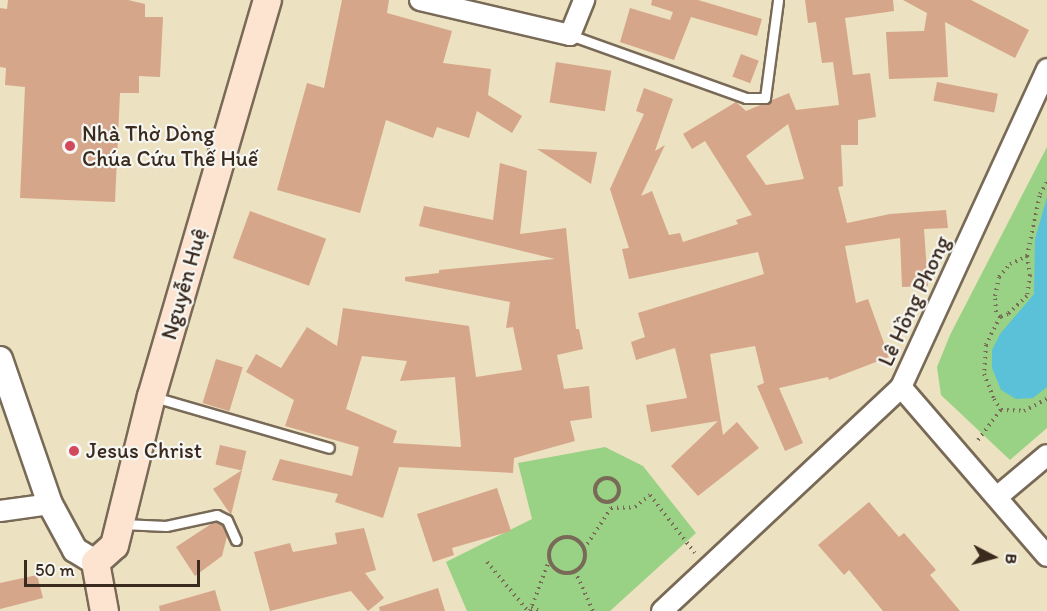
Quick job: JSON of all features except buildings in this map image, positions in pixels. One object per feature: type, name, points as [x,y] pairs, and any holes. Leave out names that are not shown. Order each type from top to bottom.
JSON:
[{"type":"main road","name":"Nguyễn Huệ","points":[[94,562],[114,545],[151,396],[267,0]]},
{"type":"main road","points":[[94,562],[104,611]]},
{"type":"street","points":[[420,0],[570,35],[584,0]]},
{"type":"street","name":"Lê Hồng Phong","points":[[662,611],[901,387],[1047,69]]},
{"type":"street","points":[[0,359],[50,504],[75,550],[94,562]]},
{"type":"street","points":[[901,387],[1047,556]]},
{"type":"street","points":[[997,497],[1047,454]]},
{"type":"street","points":[[0,511],[50,504]]},
{"type":"lane","points":[[570,35],[746,98],[765,98],[778,0]]},
{"type":"lane","points":[[151,396],[329,448]]},
{"type":"lane","points":[[120,524],[166,526],[217,515],[227,520],[236,540]]},
{"type":"path","points":[[1001,410],[984,374],[986,345],[1000,317],[1021,304],[1027,296],[1030,275],[1026,255],[1040,194],[1047,182]]},
{"type":"path","points":[[1000,317],[996,312],[995,296],[999,278],[1010,264],[1026,255]]},
{"type":"path","points":[[1001,410],[1024,411],[1047,399]]},
{"type":"path","points":[[978,440],[1001,410]]},
{"type":"path","points":[[584,549],[611,508],[610,502],[619,491],[617,483],[606,478],[600,480],[595,490],[599,499],[610,502]]},
{"type":"path","points":[[611,508],[635,507],[650,495],[706,568]]},
{"type":"path","points":[[529,610],[549,561],[551,545],[564,537],[575,538],[584,549],[585,561],[575,571],[560,573],[549,561]]},
{"type":"path","points":[[487,562],[529,610],[540,611]]},
{"type":"path","points":[[575,571],[592,611]]},
{"type":"green space","points":[[1047,147],[1047,428],[1010,460],[941,395],[937,367],[950,335]]},
{"type":"green space","points":[[605,447],[643,466],[696,533],[610,611],[467,611],[446,562],[532,519],[518,463]]},
{"type":"water","points":[[1047,197],[1047,387],[1033,398],[1016,399],[1001,390],[992,368],[992,350],[1000,334],[1034,294],[1035,239]]},
{"type":"place","name":"Nhà Thờ Dòng Chúa Cứu Thế Huế","points":[[70,146]]},
{"type":"place","name":"Jesus Christ","points":[[74,451]]}]
